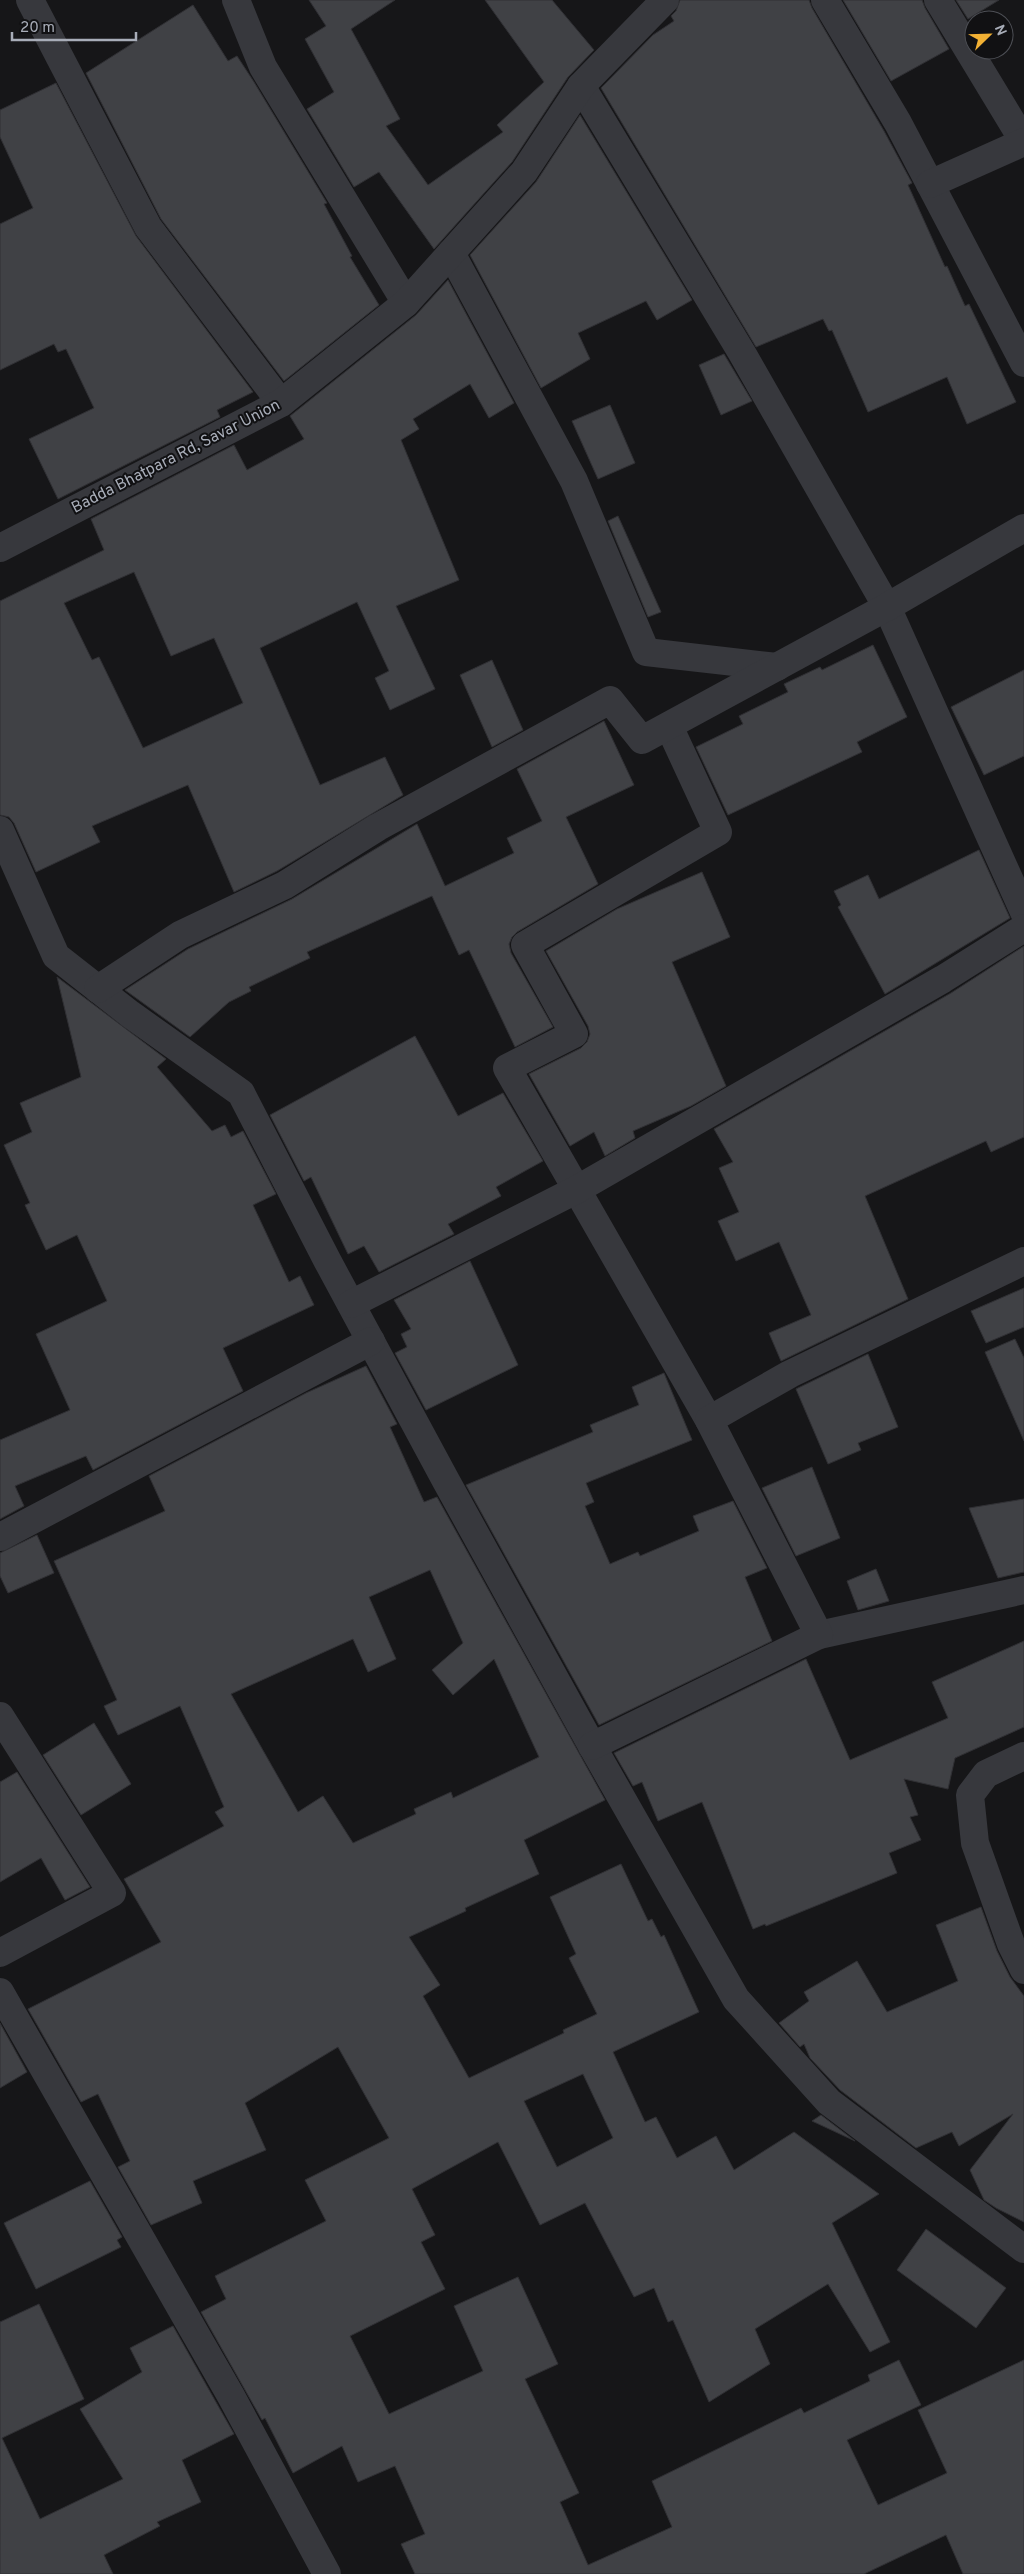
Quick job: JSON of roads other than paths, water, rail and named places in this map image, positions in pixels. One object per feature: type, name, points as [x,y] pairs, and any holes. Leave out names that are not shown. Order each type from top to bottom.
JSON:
[{"type":"street","points":[[30,0],[148,227],[281,403]]},
{"type":"street","points":[[236,0],[263,67],[406,303]]},
{"type":"street","name":"Badda Bhatpara Rd, Savar Union","points":[[0,548],[281,403],[406,303],[524,172],[582,86],[665,0]]},
{"type":"street","points":[[825,0],[898,123],[1024,363]]},
{"type":"street","points":[[930,184],[1024,142],[938,0]]},
{"type":"street","points":[[582,86],[742,353],[887,606],[1024,912]]},
{"type":"street","points":[[452,253],[574,481],[646,652],[777,667]]},
{"type":"street","points":[[98,989],[180,935],[285,885],[378,827],[610,700],[642,740],[887,606],[1024,528]]},
{"type":"street","points":[[669,726],[718,832],[525,945],[574,1034],[507,1068],[709,1420],[819,1635]]},
{"type":"street","points":[[0,830],[56,956],[130,1014],[241,1093],[351,1304],[592,1746],[736,1999],[829,2102],[1024,2249]]},
{"type":"street","points":[[351,1304],[576,1190],[934,984],[1024,928]]},
{"type":"street","points":[[709,1420],[790,1374],[1024,1261]]},
{"type":"street","points":[[0,1537],[371,1341]]},
{"type":"street","points":[[592,1746],[819,1635],[1024,1590]]},
{"type":"street","points":[[0,1716],[112,1893],[0,1953]]},
{"type":"street","points":[[1024,1756],[986,1774],[970,1795],[975,1843],[1011,1944],[1024,1970]]},
{"type":"street","points":[[0,1992],[231,2396],[327,2574]]}]
